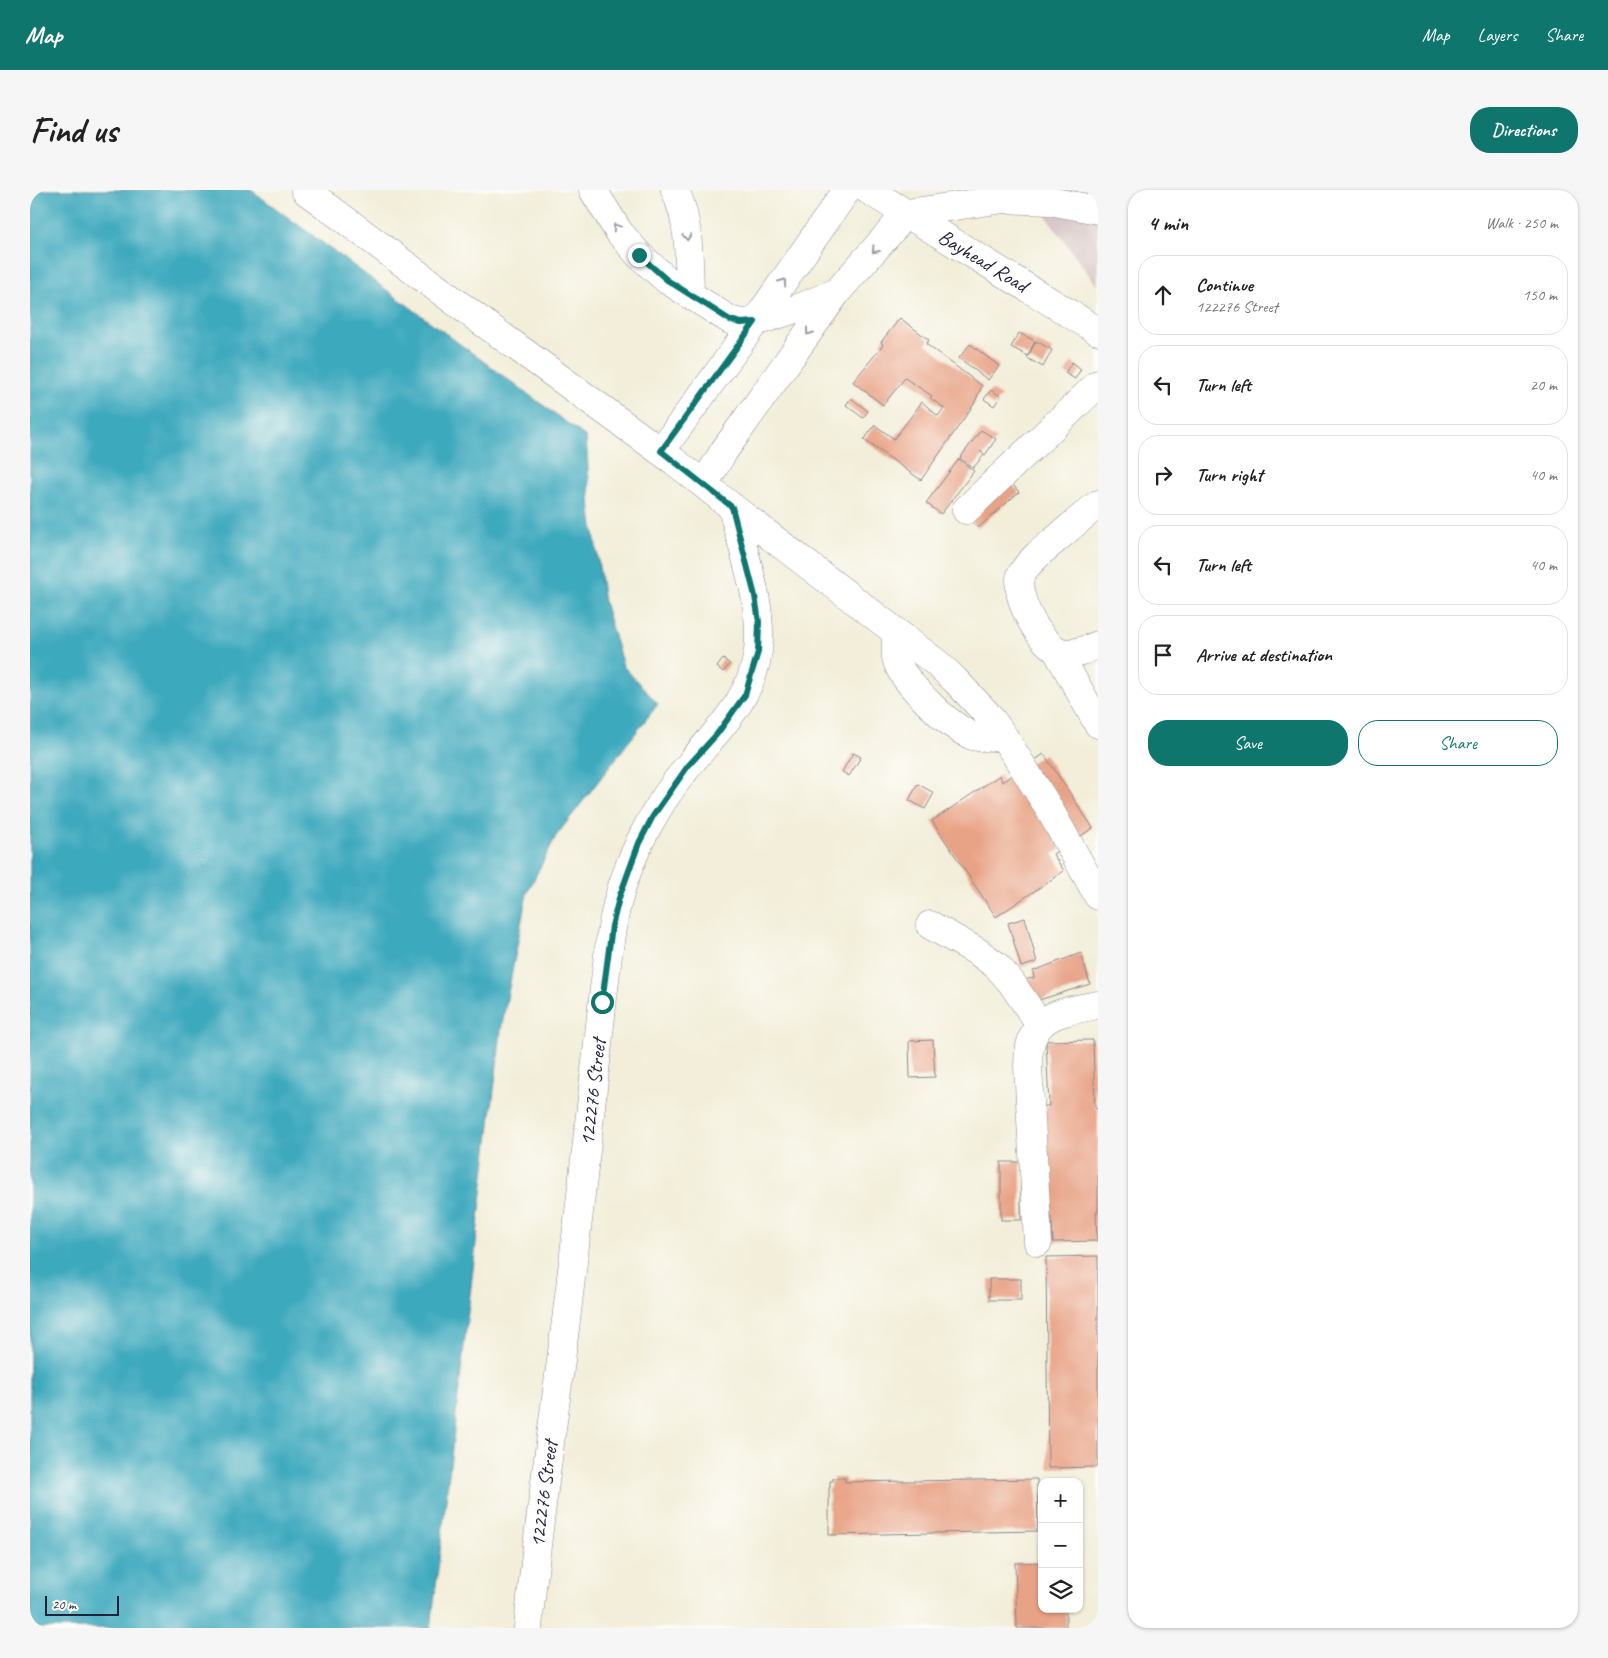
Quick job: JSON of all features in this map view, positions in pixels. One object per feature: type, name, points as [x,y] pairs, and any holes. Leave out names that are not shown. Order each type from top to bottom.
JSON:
[{"type":"street","points":[[305,190],[473,316],[661,451],[926,654],[955,680],[989,716],[1004,737],[1047,805],[1098,896]]},
{"type":"street","points":[[593,190],[619,232],[639,255],[667,280],[730,320],[741,323],[755,322],[799,308],[837,292]]},
{"type":"street","points":[[675,190],[680,200],[686,228],[690,295]]},
{"type":"street","points":[[661,451],[755,322],[847,190]]},
{"type":"street","name":"Bayhead Road","points":[[868,190],[1098,331]]},
{"type":"street","points":[[704,484],[724,451],[837,292],[907,213],[1004,199],[1049,201],[1098,210]]},
{"type":"street","points":[[966,510],[1098,384]]},
{"type":"street","points":[[1098,504],[1037,556],[1021,574],[1018,585],[1028,616],[1050,645],[1057,651],[1098,724]]},
{"type":"street","name":"122276 Street","points":[[528,1628],[612,926],[627,874],[639,843],[653,816],[688,766],[717,734],[745,695],[758,652],[759,622],[755,596],[732,507]]},
{"type":"street","points":[[1057,651],[1065,653],[1085,650],[1098,644]]},
{"type":"street","points":[[930,925],[978,952],[996,966],[1011,982],[1040,1024]]},
{"type":"street","points":[[1038,1242],[1028,1053],[1033,1036],[1040,1024],[1050,1016],[1098,1005]]},
{"type":"shaded area","points":[[1027,190],[1098,190],[1098,287]]},
{"type":"water","points":[[30,190],[251,190],[586,437],[591,512],[604,602],[623,666],[658,704],[556,836],[527,893],[501,1030],[431,1628],[30,1628]]},
{"type":"building","points":[[900,318],[929,340],[926,344],[982,386],[974,404],[921,480],[864,440],[875,425],[894,439],[922,402],[938,416],[944,408],[930,398],[932,396],[905,378],[883,405],[853,382],[883,345],[881,342]]},
{"type":"building","points":[[1019,333],[1035,341],[1028,356],[1011,347]]},
{"type":"building","points":[[1036,341],[1052,350],[1043,367],[1027,358]]},
{"type":"building","points":[[970,344],[999,366],[988,380],[959,358]]},
{"type":"building","points":[[1072,362],[1081,369],[1075,379],[1065,373]]},
{"type":"building","points":[[991,390],[1001,396],[994,406],[984,399]]},
{"type":"building","points":[[851,398],[868,411],[863,418],[846,405]]},
{"type":"building","points":[[981,430],[996,439],[985,455],[980,451],[984,455],[973,468],[960,458]]},
{"type":"building","points":[[959,459],[974,471],[941,514],[926,503]]},
{"type":"building","points":[[1007,478],[1019,492],[978,528],[966,514]]},
{"type":"building","points":[[723,659],[730,664],[723,672],[717,667]]},
{"type":"building","points":[[853,753],[861,757],[849,776],[842,772]]},
{"type":"building","points":[[1044,754],[1093,828],[1053,854],[1064,871],[996,917],[932,821],[1000,775],[1002,782]]},
{"type":"building","points":[[918,784],[934,793],[925,809],[909,800]]},
{"type":"building","points":[[1025,918],[1037,962],[1021,967],[1008,923]]},
{"type":"building","points":[[1081,953],[1090,984],[1039,1000],[1038,997],[1030,1001],[1023,980],[1034,978],[1033,971]]},
{"type":"building","points":[[933,1040],[935,1077],[910,1078],[909,1041]]},
{"type":"building","points":[[1093,1040],[1095,1108],[1098,1109],[1097,1241],[1053,1242],[1052,1217],[1042,1218],[1038,1106],[1049,1106],[1046,1041]]},
{"type":"building","points":[[1001,1162],[1021,1162],[1021,1220],[1001,1220]]},
{"type":"building","points":[[1098,1256],[1098,1467],[1048,1468],[1046,1257]]},
{"type":"building","points":[[989,1279],[1021,1279],[1021,1300],[989,1300]]},
{"type":"building","points":[[833,1478],[845,1478],[845,1482],[1037,1479],[1038,1531],[829,1535],[829,1488],[830,1481],[833,1481]]},
{"type":"building","points":[[1038,1562],[1038,1613],[1066,1613],[1066,1628],[1017,1628],[1015,1563]]},
{"type":"route","points":[[602,1002],[612,926],[619,898],[639,843],[653,816],[688,766],[717,734],[745,695],[758,652],[759,622],[755,596],[732,507],[661,451],[694,409],[720,369],[755,322],[741,323],[730,320],[667,280],[639,255]]}]
